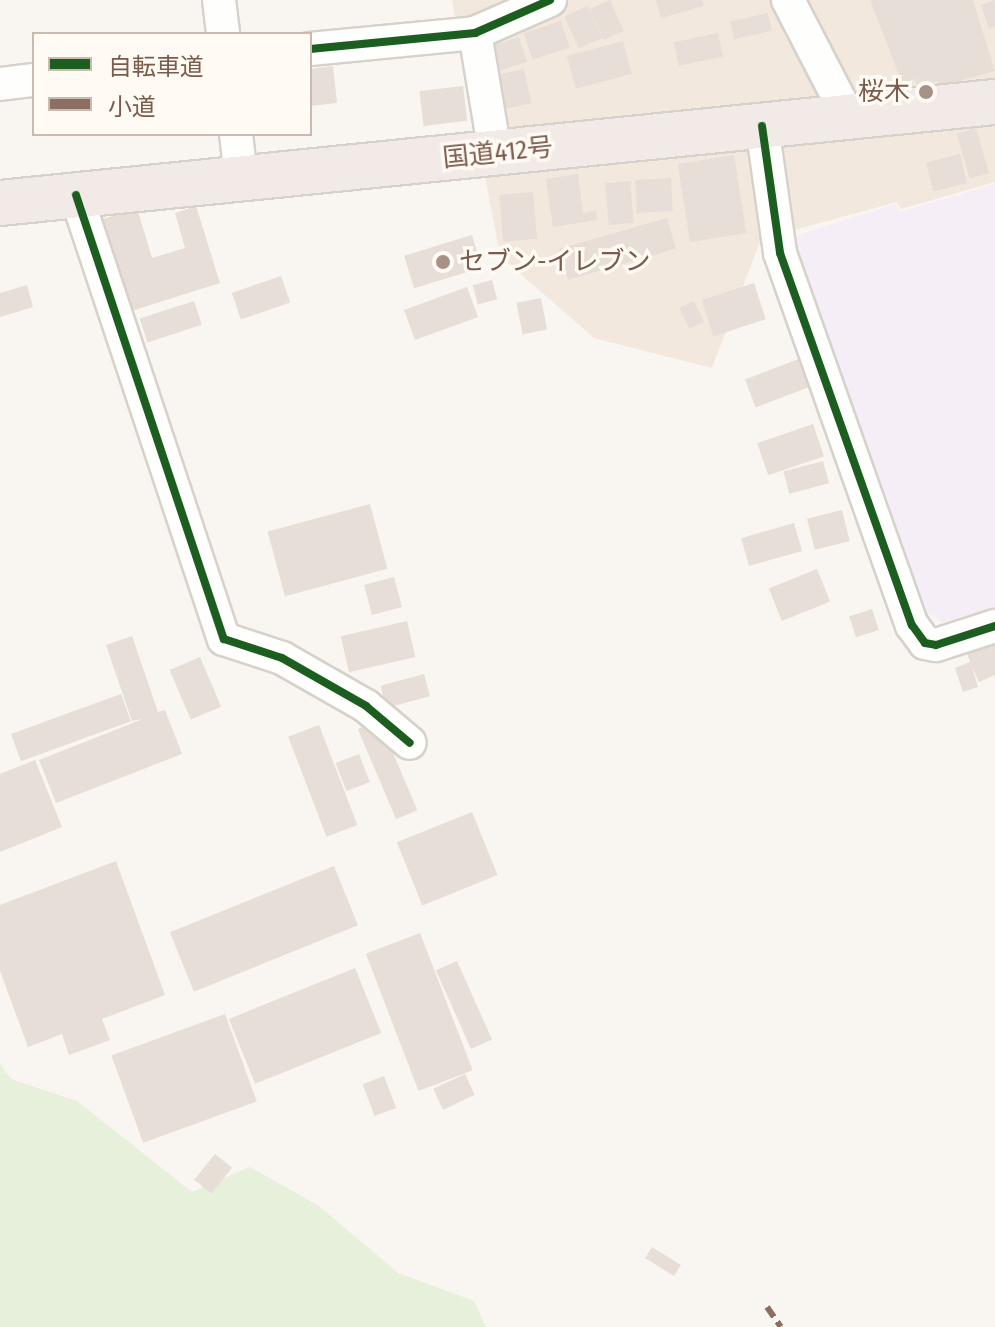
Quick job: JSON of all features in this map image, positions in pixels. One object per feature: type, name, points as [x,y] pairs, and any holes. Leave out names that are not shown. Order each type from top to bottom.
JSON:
[{"type":"highway","name":"国道412号","points":[[0,203],[995,102]]},
{"type":"street","points":[[219,0],[223,32]]},
{"type":"street","points":[[312,49],[475,33],[550,0]]},
{"type":"street","points":[[788,0],[849,118]]},
{"type":"street","points":[[475,33],[495,153]]},
{"type":"street","points":[[0,84],[32,80]]},
{"type":"street","points":[[762,126],[780,253],[912,625],[925,643],[936,645],[995,626]]},
{"type":"street","points":[[236,136],[241,177]]},
{"type":"street","points":[[76,195],[224,639],[282,658],[366,706],[410,743]]},
{"type":"shaded area","points":[[452,0],[995,0],[995,182],[901,209],[897,202],[761,239],[712,368],[594,338],[500,256]]},
{"type":"shaded area","points":[[995,184],[995,607],[943,622],[928,613],[785,239],[896,204],[900,212]]},
{"type":"green space","points":[[0,1064],[11,1079],[77,1101],[192,1192],[250,1167],[319,1206],[398,1273],[474,1301],[486,1327],[0,1327]]},
{"type":"building","points":[[610,0],[624,31],[604,40],[590,9]]},
{"type":"building","points":[[656,0],[702,0],[704,6],[661,18]]},
{"type":"building","points":[[870,0],[973,0],[995,71],[939,87],[938,81],[918,88],[915,79],[902,83]]},
{"type":"building","points":[[995,0],[995,27],[989,29],[981,5]]},
{"type":"building","points":[[588,6],[602,38],[578,49],[564,17]]},
{"type":"building","points":[[768,13],[772,31],[734,39],[730,22]]},
{"type":"building","points":[[561,21],[570,48],[533,60],[524,33]]},
{"type":"building","points":[[718,33],[723,56],[679,66],[674,42]]},
{"type":"building","points":[[519,37],[527,62],[487,75],[479,50]]},
{"type":"building","points":[[623,41],[632,74],[576,89],[567,56]]},
{"type":"building","points":[[333,66],[337,103],[312,106],[312,69]]},
{"type":"building","points":[[524,69],[531,103],[490,112],[483,78]]},
{"type":"building","points":[[463,86],[467,121],[424,126],[419,91]]},
{"type":"building","points":[[976,128],[989,173],[970,179],[957,134]]},
{"type":"building","points":[[960,154],[967,183],[933,192],[926,162]]},
{"type":"building","points":[[734,155],[746,233],[690,242],[678,164]]},
{"type":"building","points":[[578,174],[583,213],[596,211],[597,220],[553,227],[546,179]]},
{"type":"building","points":[[671,178],[673,211],[637,213],[635,180]]},
{"type":"building","points":[[630,181],[634,223],[609,225],[605,183]]},
{"type":"building","points":[[533,192],[537,239],[503,242],[499,195]]},
{"type":"building","points":[[196,206],[220,283],[125,313],[97,221],[137,208],[152,258],[185,248],[175,213]]},
{"type":"building","points":[[667,218],[676,249],[568,280],[559,249]]},
{"type":"building","name":"セブン-イレブン","points":[[472,235],[482,268],[414,288],[404,256]]},
{"type":"building","points":[[281,276],[290,302],[241,319],[232,293]]},
{"type":"building","points":[[492,280],[497,299],[478,304],[473,285]]},
{"type":"building","points":[[754,283],[766,319],[713,336],[702,300]]},
{"type":"building","points":[[27,285],[33,307],[0,317],[0,293]]},
{"type":"building","points":[[467,287],[478,317],[415,340],[404,310]]},
{"type":"building","points":[[541,298],[547,329],[523,334],[516,303]]},
{"type":"building","points":[[194,301],[202,325],[148,342],[140,319]]},
{"type":"building","points":[[694,301],[704,322],[689,329],[679,308]]},
{"type":"building","points":[[801,358],[812,386],[756,408],[745,380]]},
{"type":"building","points":[[813,424],[824,456],[768,475],[757,443]]},
{"type":"building","points":[[823,461],[829,483],[789,494],[783,472]]},
{"type":"building","points":[[370,504],[387,569],[285,596],[268,531]]},
{"type":"building","points":[[842,510],[850,541],[815,550],[807,519]]},
{"type":"building","points":[[794,523],[802,551],[749,566],[741,538]]},
{"type":"building","points":[[817,569],[830,601],[782,621],[769,588]]},
{"type":"building","points":[[394,577],[402,607],[372,615],[364,585]]},
{"type":"building","points":[[872,609],[879,630],[856,637],[849,616]]},
{"type":"building","points":[[407,621],[415,657],[349,672],[341,636]]},
{"type":"building","points":[[132,636],[158,712],[165,710],[182,754],[56,803],[39,760],[143,719],[132,721],[106,645]]},
{"type":"building","points":[[995,641],[995,675],[979,682],[972,667],[978,687],[963,692],[955,668],[970,662],[967,653]]},
{"type":"building","points":[[200,657],[221,707],[191,720],[170,670]]},
{"type":"building","points":[[424,674],[430,696],[386,708],[381,686]]},
{"type":"building","points":[[121,694],[131,721],[21,761],[11,734]]},
{"type":"building","points":[[379,720],[417,810],[396,819],[358,729]]},
{"type":"building","points":[[319,725],[357,825],[327,837],[288,737]]},
{"type":"building","points":[[359,754],[370,782],[346,791],[336,763]]},
{"type":"building","points":[[35,760],[62,827],[0,852],[0,774]]},
{"type":"building","points":[[472,812],[497,875],[422,905],[397,842]]},
{"type":"building","points":[[116,861],[165,995],[102,1019],[110,1040],[69,1055],[62,1034],[28,1047],[0,971],[0,905]]},
{"type":"building","points":[[334,866],[358,925],[194,992],[170,932]]},
{"type":"building","points":[[420,933],[473,1070],[419,1091],[366,954]]},
{"type":"building","points":[[457,961],[492,1040],[471,1049],[436,970]]},
{"type":"building","points":[[355,968],[381,1033],[255,1084],[229,1019]]},
{"type":"building","points":[[225,1014],[257,1101],[143,1143],[111,1055]]},
{"type":"building","points":[[465,1074],[475,1095],[443,1110],[433,1089]]},
{"type":"building","points":[[384,1076],[396,1108],[375,1116],[363,1084]]},
{"type":"building","points":[[215,1154],[232,1168],[211,1193],[194,1180]]},
{"type":"building","points":[[652,1247],[681,1265],[674,1276],[645,1258]]},
{"type":"marked path","points":[[767,1307],[781,1327]]},
{"type":"cycle path","points":[[312,49],[475,33],[550,0]]},
{"type":"cycle path","points":[[762,126],[780,253],[912,625],[925,643],[936,645],[995,626]]},
{"type":"cycle path","points":[[76,195],[224,639],[282,658],[366,706],[410,743]]},
{"type":"place","name":"桜木","points":[[926,92]]},
{"type":"place","name":"セブン-イレブン","points":[[443,262]]}]
